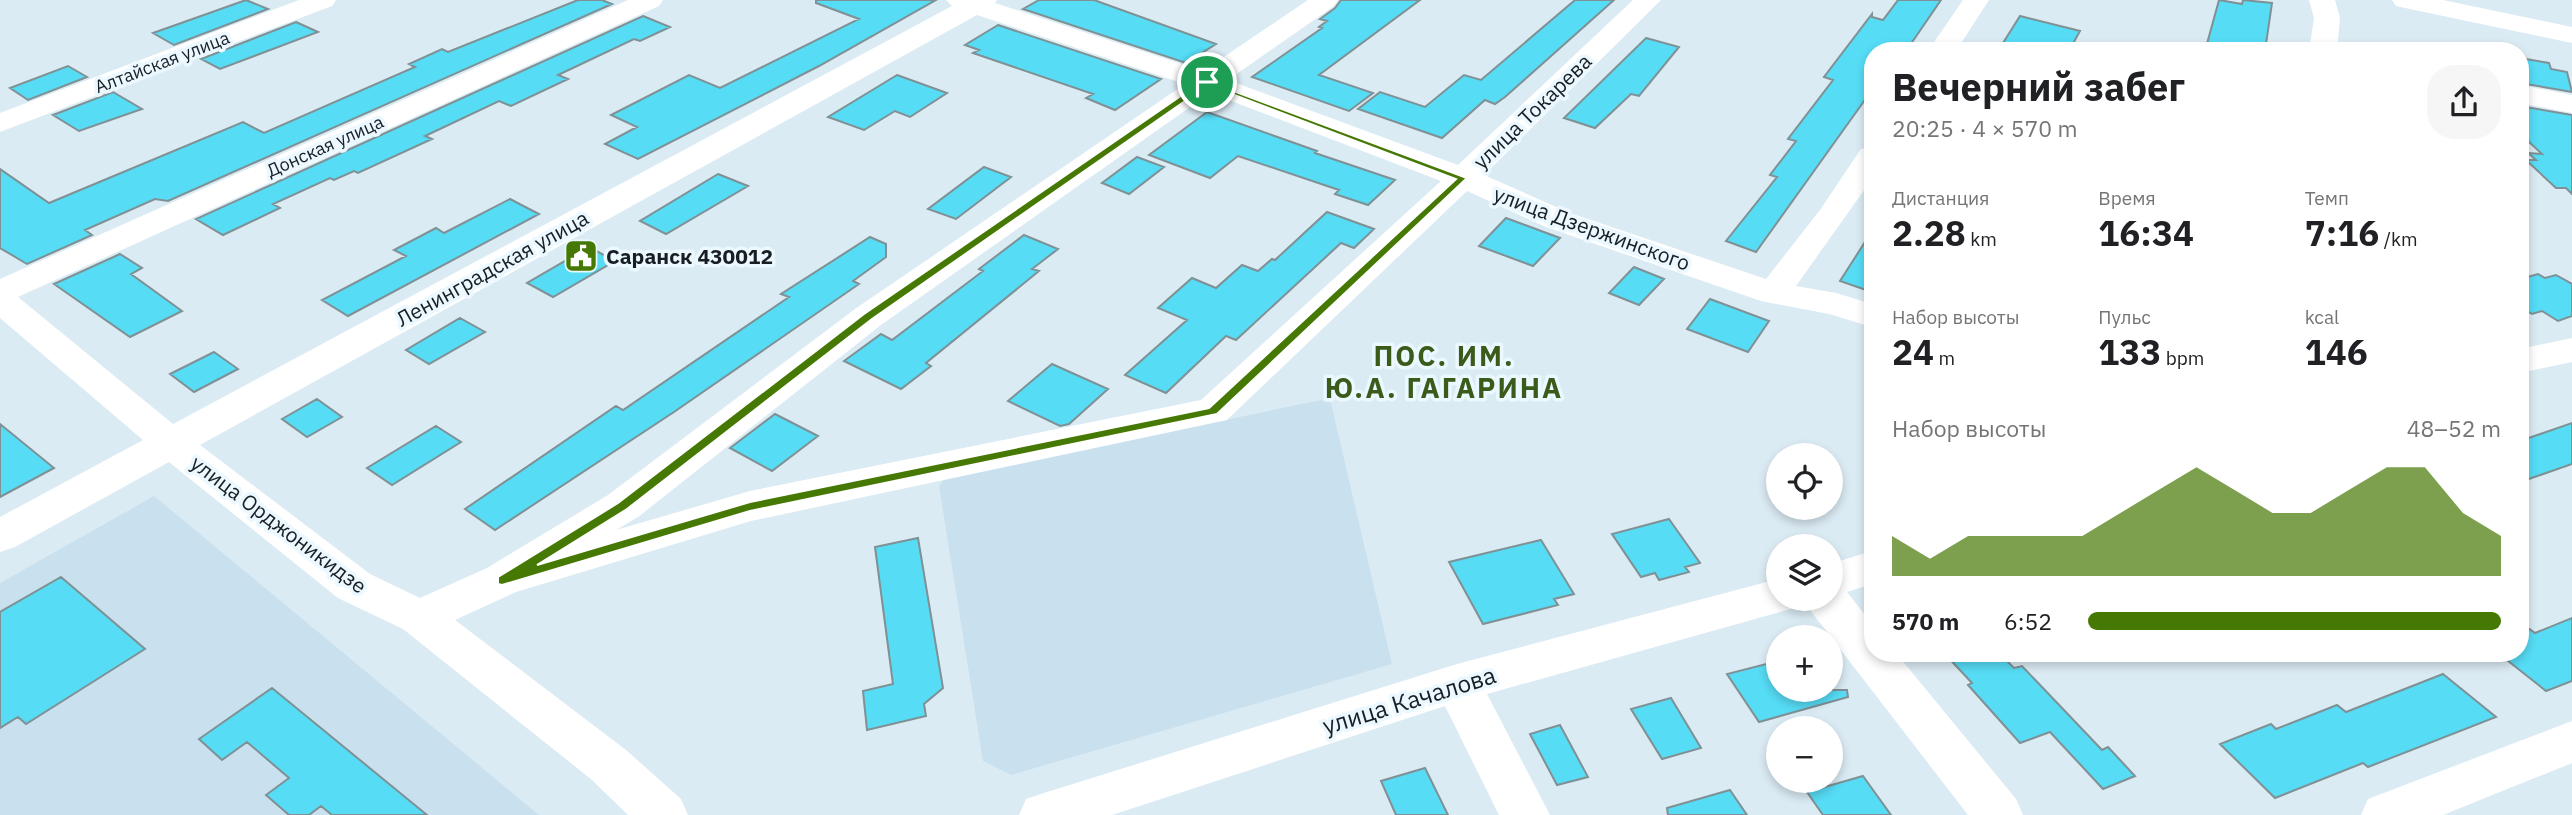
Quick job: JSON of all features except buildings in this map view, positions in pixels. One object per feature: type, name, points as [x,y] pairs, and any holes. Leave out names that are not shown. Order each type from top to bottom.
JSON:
[{"type":"street","name":"Алтайская улица","points":[[0,123],[323,0]]},
{"type":"street","name":"Донская улица","points":[[0,292],[650,0]]},
{"type":"street","points":[[419,617],[502,580],[622,506],[868,317],[1325,0]]},
{"type":"street","name":"улица Токарева","points":[[502,580],[750,506],[1213,411],[1463,178],[1648,0]]},
{"type":"street","points":[[1948,42],[1976,0]]},
{"type":"street","points":[[2322,0],[2328,18],[2324,42]]},
{"type":"street","points":[[2405,0],[2572,35]]},
{"type":"street","name":"улица Дзержинского","points":[[972,2],[1207,82],[1463,178],[1558,220],[1773,293],[1836,304],[1864,313]]},
{"type":"street","name":"Ленинградская улица","points":[[0,536],[972,2]]},
{"type":"street","points":[[2529,96],[2572,104]]},
{"type":"street","points":[[1773,293],[1832,216],[1864,168]]},
{"type":"street","name":"улица Орджоникидзе","points":[[0,300],[171,443],[354,586],[419,617],[609,765],[663,815]]},
{"type":"street","points":[[2529,359],[2572,350]]},
{"type":"street","points":[[1843,577],[1864,570]]},
{"type":"street","name":"улица Качалова","points":[[1066,812],[1457,683],[1766,599]]},
{"type":"street","points":[[1836,611],[1864,646]]},
{"type":"street","points":[[1877,662],[1998,815]]},
{"type":"street","points":[[1457,683],[1525,815]]},
{"type":"street","points":[[2385,815],[2572,742]]},
{"type":"shaded area","points":[[1321,400],[1331,403],[1392,664],[1011,775],[983,761],[939,486],[945,478]]},
{"type":"shaded area","points":[[154,496],[539,815],[0,815],[0,583]]},
{"type":"place","name":"Саранск 430012","points":[[581,256]]},
{"type":"district","name":"ПОС. ИМ. Ю.А. ГАГАРИНА","points":[[1444,371]]},
{"type":"route","points":[[1207,82],[1463,178],[1213,411],[750,506],[502,580],[622,506],[868,317],[1207,82]]}]
